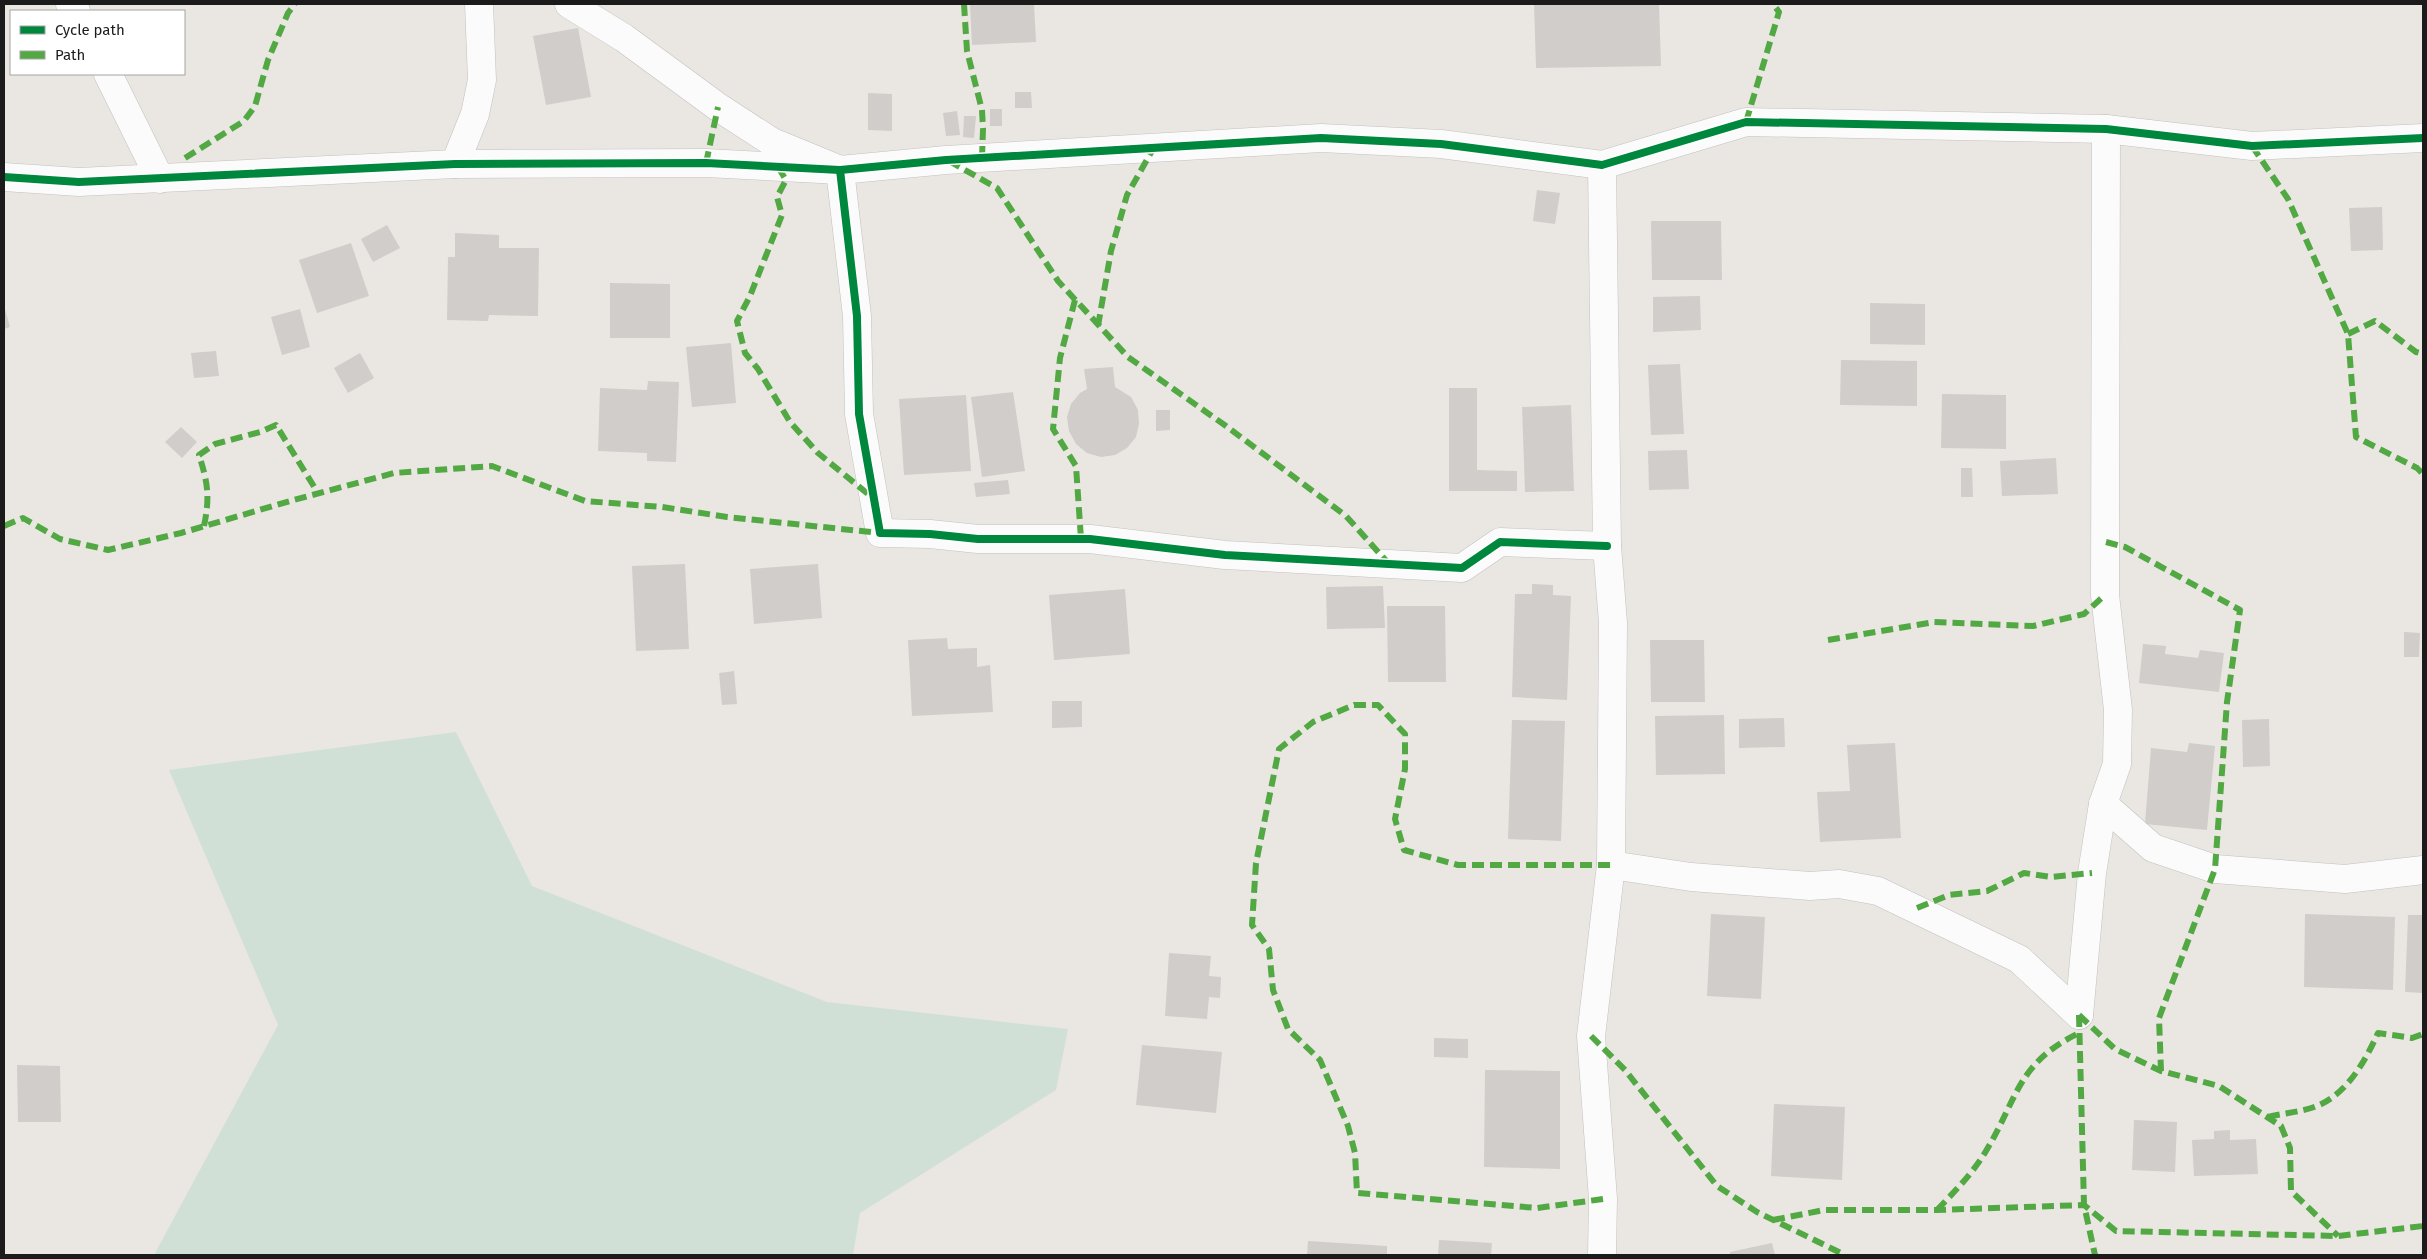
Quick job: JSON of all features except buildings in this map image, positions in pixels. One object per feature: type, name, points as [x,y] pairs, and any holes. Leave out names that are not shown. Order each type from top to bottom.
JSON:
[{"type":"street","points":[[456,164],[475,114],[482,80],[479,4]]},
{"type":"street","points":[[569,4],[624,38],[718,107],[772,142],[840,170]]},
{"type":"street","points":[[108,75],[160,179]]},
{"type":"street","points":[[4,176],[79,182],[456,164],[706,162],[840,170],[946,160],[1321,138],[1441,144],[1602,165],[1746,122],[2106,129],[2252,146],[2423,138]]},
{"type":"street","points":[[1611,865],[1691,877],[1810,886],[1840,884],[1878,891],[2019,959],[2079,1015],[2092,873],[2103,804],[2117,764],[2118,710],[2104,595],[2106,129]]},
{"type":"street","points":[[1602,165],[1607,546],[1613,624],[1611,865],[1591,1036],[1603,1199],[1602,1255]]},
{"type":"street","points":[[840,170],[857,316],[859,414],[880,533],[930,534],[978,539],[1090,539],[1225,555],[1462,568],[1500,542],[1607,546]]},
{"type":"street","points":[[2103,804],[2152,848],[2215,869],[2345,878],[2423,870]]},
{"type":"shaded area","points":[[456,732],[532,886],[827,1002],[1068,1029],[1056,1090],[860,1213],[853,1255],[154,1255],[278,1025],[169,770]]},
{"type":"marked path","points":[[185,158],[244,121],[255,106],[268,60],[288,13],[295,4]]},
{"type":"marked path","points":[[964,4],[967,51],[982,110],[982,158]]},
{"type":"marked path","points":[[1746,122],[1779,12],[1773,4]]},
{"type":"marked path","points":[[706,163],[718,107]]},
{"type":"marked path","points":[[2252,146],[2288,199],[2348,334],[2356,437],[2417,468],[2423,474]]},
{"type":"marked path","points":[[1098,326],[1111,251],[1127,195],[1153,149]]},
{"type":"marked path","points":[[949,161],[997,188],[1058,281],[1128,357],[1226,426],[1346,516],[1389,564]]},
{"type":"marked path","points":[[778,167],[786,180],[777,197],[782,215],[750,296],[737,321],[745,353],[758,369],[790,422],[818,453],[874,499]]},
{"type":"marked path","points":[[1075,300],[1060,358],[1053,429],[1076,466],[1081,539]]},
{"type":"marked path","points":[[2348,334],[2375,321],[2416,352],[2423,354]]},
{"type":"marked path","points":[[204,526],[207,490],[199,455],[215,444],[260,432],[276,425],[318,493]]},
{"type":"marked path","points":[[4,526],[23,518],[60,539],[108,550],[181,533],[394,473],[492,466],[585,501],[662,507],[727,517],[880,533]]},
{"type":"marked path","points":[[2106,542],[2125,547],[2240,610],[2227,702],[2215,869],[2159,1018],[2161,1071]]},
{"type":"marked path","points":[[1828,640],[1934,622],[2033,626],[2084,614],[2105,595]]},
{"type":"marked path","points":[[1603,1199],[1537,1208],[1357,1193],[1355,1153],[1348,1126],[1320,1060],[1288,1029],[1273,990],[1269,949],[1252,925],[1256,863],[1279,749],[1313,722],[1354,705],[1378,705],[1405,734],[1405,769],[1395,819],[1404,850],[1458,865],[1611,865]]},
{"type":"marked path","points":[[1917,908],[1949,895],[1987,891],[2024,873],[2051,877],[2092,873]]},
{"type":"marked path","points":[[2079,1015],[2115,1049],[2161,1071],[2219,1086],[2281,1126],[2290,1148],[2291,1191],[2338,1236]]},
{"type":"marked path","points":[[2079,1015],[2084,1205],[2095,1255]]},
{"type":"marked path","points":[[1937,1210],[1981,1159],[1997,1132],[2021,1083],[2031,1070],[2043,1057],[2079,1033]]},
{"type":"marked path","points":[[2268,1117],[2317,1106],[2338,1093],[2361,1065],[2378,1033],[2412,1038],[2423,1034]]},
{"type":"marked path","points":[[1591,1036],[1625,1070],[1717,1186],[1757,1212],[1845,1255]]},
{"type":"marked path","points":[[1773,1220],[1824,1210],[1937,1210],[2084,1205],[2116,1231],[2338,1236],[2423,1226]]},
{"type":"cycle path","points":[[4,177],[79,182],[455,164],[706,163],[840,170],[946,160],[1321,138],[1441,144],[1602,165],[1746,122],[2106,129],[2252,146],[2423,138]]},
{"type":"cycle path","points":[[840,170],[857,316],[859,414],[880,533],[930,534],[978,539],[1090,539],[1225,555],[1462,568],[1500,542],[1607,546]]}]
